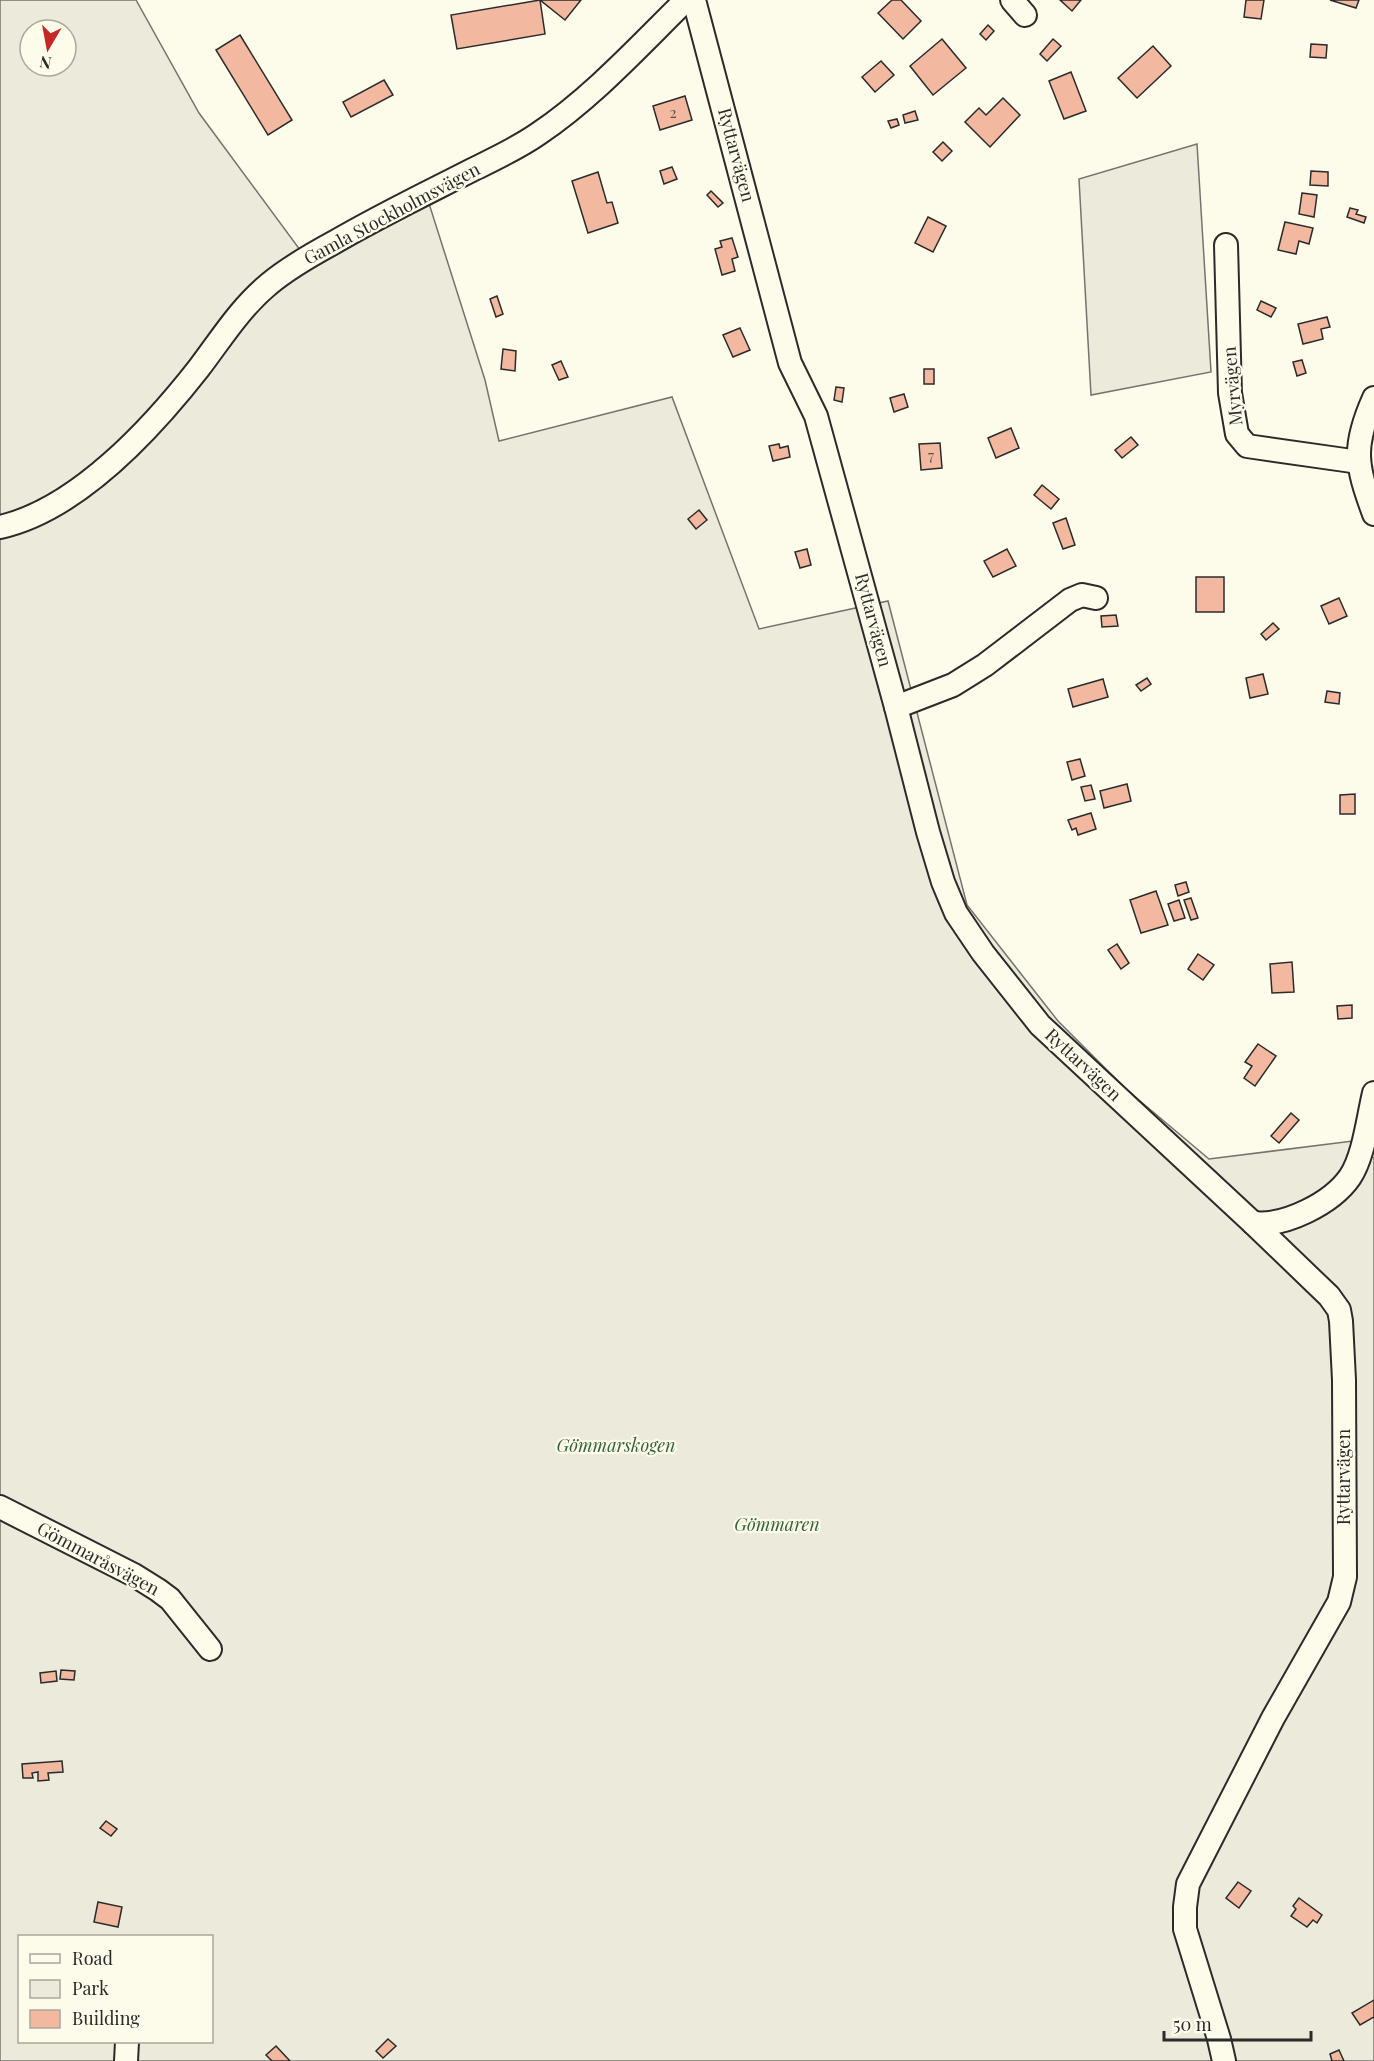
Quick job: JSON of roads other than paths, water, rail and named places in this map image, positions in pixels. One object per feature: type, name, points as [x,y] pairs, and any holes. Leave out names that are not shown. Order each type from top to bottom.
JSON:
[{"type":"street","name":"Gamla Stockholmsvägen","points":[[0,527],[40,513],[66,498],[111,462],[168,405],[246,306],[269,284],[306,258],[356,230],[538,135],[596,88],[686,0]]},
{"type":"street","name":"Ryttarvägen","points":[[693,0],[790,363],[816,416],[928,832],[950,904],[961,923],[1040,1025],[1253,1223],[1329,1296],[1339,1310],[1344,1380],[1345,1577],[1339,1602],[1273,1719],[1188,1884],[1185,1929],[1224,2061]]},
{"type":"street","name":"Myrvägen","points":[[1226,245],[1230,393],[1237,434],[1247,446],[1359,462]]},
{"type":"street","points":[[1374,398],[1362,430],[1359,448],[1360,475],[1374,514]]},
{"type":"street","points":[[896,707],[953,685],[1013,646],[1070,600],[1082,595],[1096,598]]},
{"type":"street","points":[[1253,1223],[1278,1222],[1303,1213],[1317,1206],[1350,1178],[1361,1150],[1374,1093]]},
{"type":"street","name":"Gömmaråsvägen","points":[[0,1507],[134,1575],[158,1590],[170,1599],[210,1649]]},
{"type":"street","points":[[126,2061],[127,2043]]},
{"type":"park label","name":"Gömmarskogen","points":[[616,1446]]},
{"type":"park label","name":"Gömmaren","points":[[777,1525]]}]
